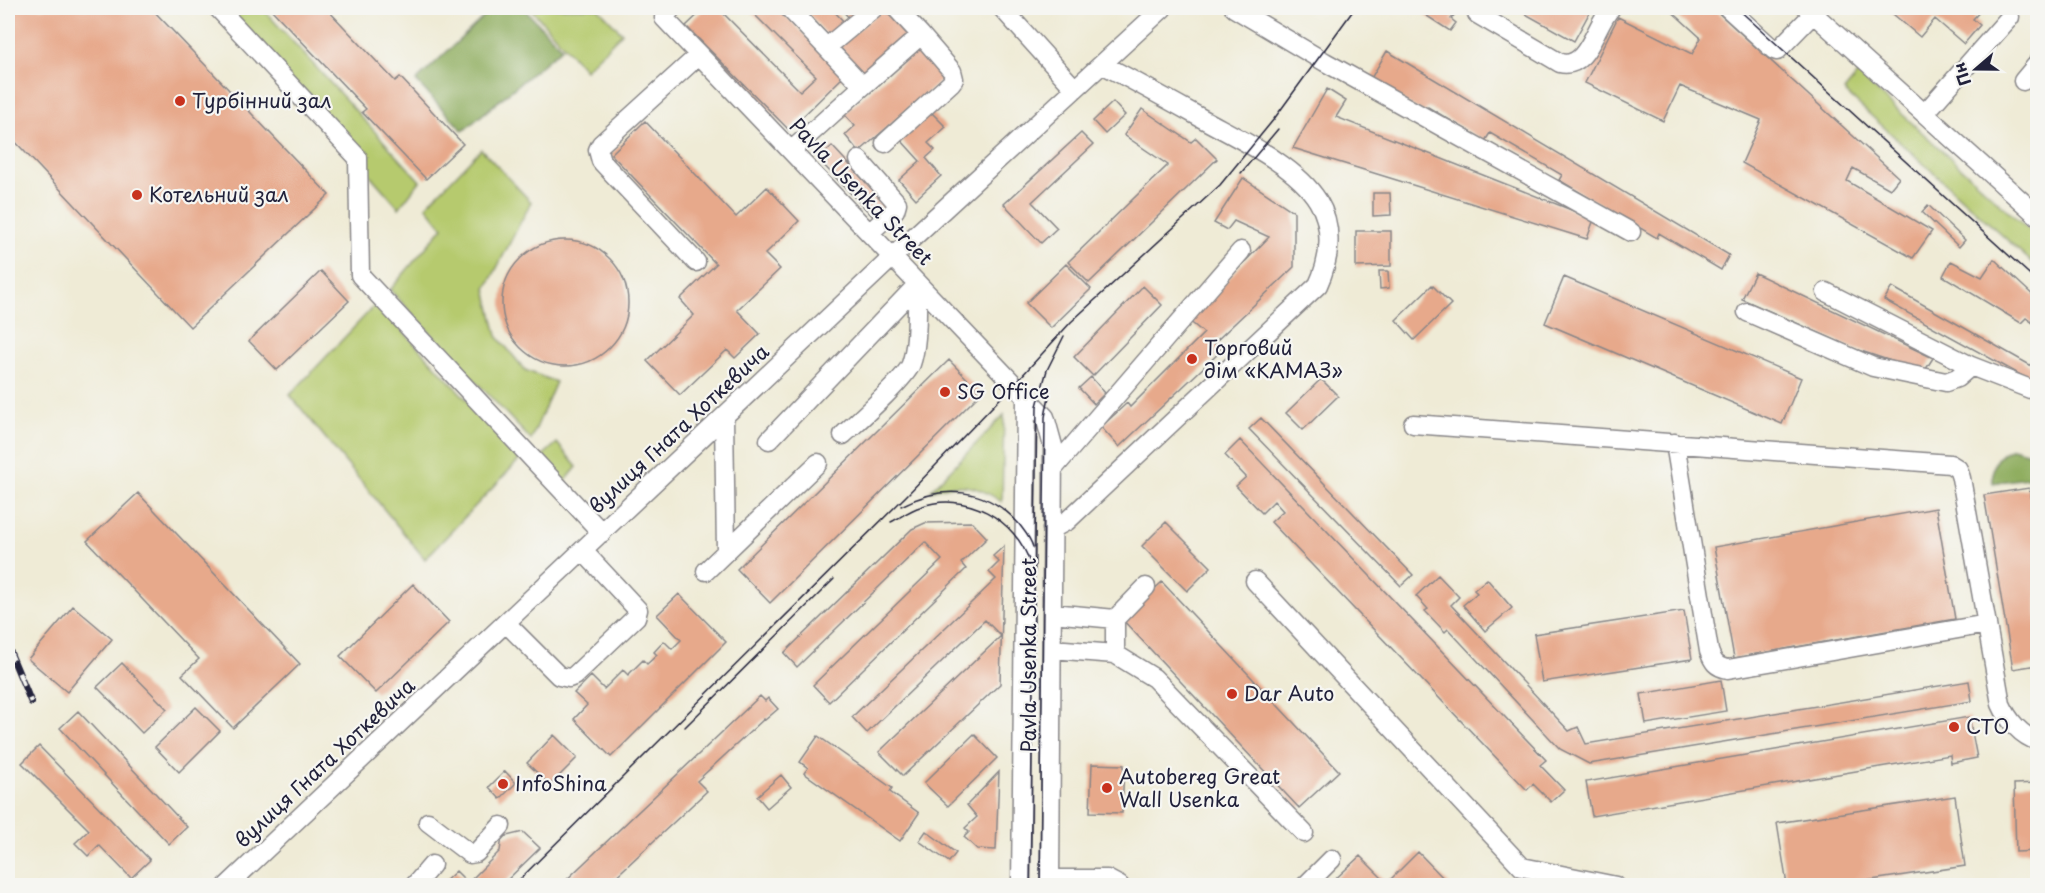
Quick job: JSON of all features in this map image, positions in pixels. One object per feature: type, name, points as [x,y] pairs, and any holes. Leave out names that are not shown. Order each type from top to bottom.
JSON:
[{"type":"street","points":[[218,8],[358,158],[360,275],[602,532]]},
{"type":"street","points":[[789,8],[863,86]]},
{"type":"street","points":[[827,47],[874,8]]},
{"type":"street","points":[[885,143],[954,80],[952,71],[896,8]]},
{"type":"street","points":[[1002,8],[1075,89]]},
{"type":"street","name":"вулиця Гната Хоткевича","points":[[227,885],[892,257],[1160,8]]},
{"type":"street","points":[[1234,8],[1325,62],[1631,231]]},
{"type":"street","points":[[1477,14],[1567,65],[1580,59],[1611,8]]},
{"type":"street","points":[[1728,8],[1774,50],[1778,51],[1811,10],[2037,216]]},
{"type":"street","name":"Pavla Usenka Street","points":[[668,13],[699,55],[1045,417],[1053,446],[1050,882]]},
{"type":"street","points":[[1925,113],[2010,17]]},
{"type":"street","points":[[791,152],[921,35]]},
{"type":"street","points":[[696,262],[601,161],[598,150],[601,144],[699,55]]},
{"type":"street","points":[[2023,81],[2037,63]]},
{"type":"street","points":[[1052,529],[1067,521],[1318,285],[1327,266],[1329,242],[1325,219],[1318,201],[1295,175],[1260,150],[1102,64]]},
{"type":"street","points":[[858,160],[897,203],[895,210],[869,233]]},
{"type":"street","points":[[1053,469],[1241,251]]},
{"type":"street","points":[[843,435],[902,376],[911,364],[918,284]]},
{"type":"street","points":[[769,440],[918,284]]},
{"type":"street","points":[[1826,292],[1971,366],[2037,392]]},
{"type":"street","points":[[1747,312],[1873,367],[1946,382],[1957,378],[1971,366]]},
{"type":"street","name":"Pavla Usenka Street","points":[[1021,885],[1026,397]]},
{"type":"street","points":[[724,417],[726,551]]},
{"type":"street","points":[[1413,424],[1950,464],[1958,469],[1961,478],[2001,704],[2006,715],[2017,728],[2037,741]]},
{"type":"street","points":[[1675,443],[1709,651],[1713,662],[1720,668],[1728,669],[1987,624]]},
{"type":"street","points":[[706,571],[818,463]]},
{"type":"street","points":[[506,623],[559,676],[569,678],[574,676],[636,617],[638,610],[583,551]]},
{"type":"street","points":[[1255,581],[1539,885]]},
{"type":"street","points":[[1115,654],[1115,618],[1146,587]]},
{"type":"street","points":[[1052,613],[1115,618]]},
{"type":"street","points":[[1052,649],[1115,654],[1154,678],[1304,833]]},
{"type":"street","points":[[428,822],[470,854],[476,853],[501,826]]},
{"type":"street","points":[[1305,885],[1332,859]]},
{"type":"street","points":[[414,885],[432,865]]},
{"type":"street","points":[[1522,867],[1616,885]]},
{"type":"street","points":[[1050,882],[1107,879],[1119,885]]},
{"type":"green space","points":[[223,8],[262,8],[420,181],[399,208]]},
{"type":"green space","points":[[493,8],[523,8],[562,48],[463,131],[416,81]]},
{"type":"green space","points":[[530,8],[598,8],[622,33],[585,70]]},
{"type":"green space","points":[[1858,74],[2037,237],[2037,267],[1844,91]]},
{"type":"green space","points":[[481,149],[531,202],[486,289],[497,336],[525,370],[556,382],[531,440],[390,290],[443,227],[426,206]]},
{"type":"green space","points":[[377,303],[521,458],[425,559],[290,395]]},
{"type":"green space","points":[[1004,415],[1002,502],[984,491],[967,486],[950,486],[930,491]]},
{"type":"green space","points":[[557,443],[577,467],[563,484],[540,458]]},
{"type":"green space","points":[[2012,448],[2037,455],[2037,500],[2033,477],[1993,483],[1995,461],[2001,454]]},
{"type":"building","points":[[8,8],[151,8],[329,195],[190,327],[8,134]]},
{"type":"building","points":[[270,8],[326,8],[395,81],[400,77],[463,144],[426,179],[362,112],[366,109]]},
{"type":"building","points":[[705,8],[718,8],[800,91],[816,76],[748,8],[778,8],[845,75],[789,130],[686,26]]},
{"type":"building","points":[[803,8],[831,8],[846,24],[830,38]]},
{"type":"building","points":[[840,8],[865,8],[851,20]]},
{"type":"building","points":[[884,8],[887,8],[912,36],[865,77],[839,46]]},
{"type":"building","points":[[1429,8],[1460,8],[1451,19],[1456,23],[1450,31],[1424,14]]},
{"type":"building","points":[[1515,8],[1592,8],[1574,41]]},
{"type":"building","points":[[1668,8],[1713,8],[1899,178],[1890,189],[1853,168],[1847,181],[1932,231],[1913,258],[1742,163],[1761,120],[1680,86],[1663,121],[1585,83],[1618,17],[1692,54],[1701,38]]},
{"type":"building","points":[[1886,8],[1983,8],[1973,19],[1980,25],[1964,44],[1935,19],[1920,37]]},
{"type":"building","points":[[921,47],[946,76],[859,152],[845,135],[855,126],[844,114]]},
{"type":"building","points":[[1387,51],[1729,255],[1721,270],[1659,233],[1657,238],[1559,180],[1562,175],[1490,133],[1485,141],[1428,107],[1424,113],[1370,80]]},
{"type":"building","points":[[1327,89],[1346,101],[1336,117],[1594,219],[1587,239],[1293,148]]},
{"type":"building","points":[[1113,102],[1125,115],[1105,134],[1093,121]]},
{"type":"building","points":[[1142,109],[1191,142],[1196,138],[1217,159],[1089,283],[1068,262],[1168,165],[1124,135]]},
{"type":"building","points":[[931,112],[946,127],[928,143],[935,150],[926,158],[941,176],[916,199],[899,180],[920,161],[901,140]]},
{"type":"building","points":[[645,121],[736,217],[767,187],[799,221],[765,254],[780,269],[737,310],[760,334],[735,358],[727,350],[680,395],[647,361],[694,315],[680,299],[716,264],[611,154]]},
{"type":"building","points":[[1081,133],[1093,145],[1032,202],[1057,228],[1041,243],[1004,204]]},
{"type":"building","points":[[832,146],[888,206],[875,219],[818,159]]},
{"type":"building","points":[[1243,178],[1294,212],[1294,267],[1214,343],[1222,350],[1119,447],[1101,427],[1127,403],[1130,407],[1204,333],[1188,320],[1269,237],[1234,221],[1227,230],[1214,223]]},
{"type":"building","points":[[1373,193],[1390,193],[1391,215],[1373,216]]},
{"type":"building","points":[[1928,205],[1965,240],[1959,247],[1922,212]]},
{"type":"building","points":[[1356,231],[1391,231],[1391,266],[1356,267]]},
{"type":"building","points":[[565,240],[589,245],[609,259],[623,279],[628,303],[623,327],[609,347],[589,361],[565,366],[541,361],[521,347],[507,327],[502,303],[507,279],[521,259],[541,245]]},
{"type":"building","points":[[1994,259],[2037,299],[2037,326],[2026,318],[2021,323],[1943,276],[1951,261],[1982,277]]},
{"type":"building","points":[[1066,264],[1091,289],[1051,328],[1026,303]]},
{"type":"building","points":[[321,271],[349,301],[277,370],[249,341]]},
{"type":"building","points":[[1379,271],[1388,271],[1389,288],[1380,289]]},
{"type":"building","points":[[1755,273],[1933,358],[1924,372],[1855,349],[1742,299]]},
{"type":"building","points":[[1564,277],[1801,378],[1782,424],[1545,323]]},
{"type":"building","points":[[1432,285],[1451,304],[1414,340],[1396,320]]},
{"type":"building","points":[[1143,286],[1162,305],[1093,376],[1074,357]]},
{"type":"building","points":[[1892,287],[2037,369],[2037,384],[1884,300]]},
{"type":"building","points":[[949,360],[981,393],[770,603],[737,569]]},
{"type":"building","points":[[1091,377],[1105,393],[1094,404],[1079,388]]},
{"type":"building","points":[[1321,379],[1338,396],[1303,430],[1286,413]]},
{"type":"building","points":[[1261,418],[1413,575],[1401,586],[1249,429]]},
{"type":"building","points":[[1240,440],[1546,760],[1540,765],[1564,790],[1551,802],[1533,784],[1527,790],[1271,522],[1283,511],[1274,501],[1262,513],[1236,486],[1246,477],[1225,455]]},
{"type":"building","points":[[2029,488],[2037,539],[2037,665],[2013,669],[1984,495]]},
{"type":"building","points":[[138,493],[300,664],[233,728],[182,675],[199,659],[87,541]]},
{"type":"building","points":[[1936,508],[1955,619],[1734,658],[1714,547]]},
{"type":"building","points":[[972,522],[987,538],[961,563],[966,569],[829,702],[813,685],[942,560],[925,542],[797,667],[784,653],[912,529],[925,523]]},
{"type":"building","points":[[1166,522],[1211,567],[1187,591],[1142,546]]},
{"type":"building","points":[[1004,546],[1000,684],[903,776],[879,752],[1001,636],[985,620],[867,733],[852,717],[996,579],[989,572],[999,562],[993,556]]},
{"type":"building","points":[[1438,575],[1459,597],[1451,605],[1569,731],[1578,727],[1586,744],[1969,681],[1972,701],[1589,764],[1560,749],[1448,629],[1445,632],[1425,611],[1428,609],[1416,596]]},
{"type":"building","points":[[1487,579],[1512,608],[1485,631],[1463,605],[1477,593],[1474,590]]},
{"type":"building","points":[[1162,582],[1339,771],[1299,808],[1122,619]]},
{"type":"building","points":[[413,584],[449,622],[376,693],[340,656]]},
{"type":"building","points":[[679,594],[726,642],[611,757],[574,719],[587,705],[574,693],[591,676],[604,689],[623,670],[628,675],[643,660],[647,664],[657,655],[654,652],[664,641],[672,649],[681,640],[657,615]]},
{"type":"building","points":[[73,606],[112,639],[67,692],[28,659]]},
{"type":"building","points":[[1684,611],[1692,659],[1542,682],[1534,634]]},
{"type":"building","points":[[122,663],[167,709],[142,733],[97,687]]},
{"type":"building","points":[[1721,680],[1726,711],[1646,724],[1641,694]]},
{"type":"building","points":[[760,696],[765,701],[768,698],[778,709],[764,719],[697,781],[707,791],[607,885],[561,885]]},
{"type":"building","points":[[196,707],[220,731],[179,772],[155,747]]},
{"type":"building","points":[[78,711],[187,827],[169,844],[60,728]]},
{"type":"building","points":[[1969,717],[1977,758],[1951,763],[1950,755],[1592,816],[1586,782]]},
{"type":"building","points":[[974,734],[997,758],[948,806],[924,783]]},
{"type":"building","points":[[554,735],[577,758],[550,785],[527,763]]},
{"type":"building","points":[[818,736],[892,788],[890,792],[919,813],[900,841],[804,773],[808,768],[800,762]]},
{"type":"building","points":[[39,746],[150,860],[131,878],[99,845],[88,856],[75,843],[89,830],[22,763]]},
{"type":"building","name":"Autobereg Great Wall Usenka","points":[[1092,764],[1124,765],[1122,813],[1090,812]]},
{"type":"building","points":[[505,771],[516,783],[500,799],[489,787]]},
{"type":"building","points":[[999,772],[996,850],[977,849],[964,837],[969,832],[965,828],[977,817],[967,805]]},
{"type":"building","points":[[781,775],[791,787],[767,808],[757,796]]},
{"type":"building","points":[[2037,783],[2037,851],[2016,852],[2014,784]]},
{"type":"building","points":[[1955,796],[1965,866],[1838,885],[1787,885],[1777,823]]},
{"type":"building","points":[[926,831],[956,853],[949,862],[919,841]]},
{"type":"building","points":[[523,832],[540,848],[502,885],[479,885],[472,879],[500,851],[502,837]]},
{"type":"building","points":[[1418,852],[1450,885],[1329,885],[1360,856],[1387,883]]},
{"type":"building","points":[[456,871],[470,885],[441,885]]},
{"type":"tram line","points":[[513,886],[907,495],[1071,322],[1220,185],[1274,119],[1355,8]]},
{"type":"tram line","points":[[1737,8],[2038,282]]},
{"type":"tram line","points":[[1241,173],[1278,129]]},
{"type":"tram line","points":[[1030,886],[1037,406],[1047,370],[1064,336]]},
{"type":"tram line","points":[[1040,886],[1045,417],[1050,391]]},
{"type":"tram line","points":[[901,506],[932,494],[948,492],[978,496],[993,502],[1019,524],[1033,547]]},
{"type":"tram line","points":[[891,522],[916,508],[937,503],[954,502],[971,506],[1001,521],[1023,547],[1030,563]]},
{"type":"tram line","points":[[685,727],[834,579]]},
{"type":"railway","points":[[8,647],[31,702]]},
{"type":"place","name":"Турбінний зал","points":[[180,101]]},
{"type":"place","name":"Котельний зал","points":[[137,195]]},
{"type":"place","name":"Торговий дім «КАМАЗ»","points":[[1192,359]]},
{"type":"place","name":"SG Office","points":[[945,392]]},
{"type":"place","name":"Dar Auto","points":[[1232,694]]},
{"type":"place","name":"СТО","points":[[1954,727]]},
{"type":"place","name":"InfoShina","points":[[503,784]]},
{"type":"place","name":"Autobereg Great Wall Usenka","points":[[1107,788]]}]
